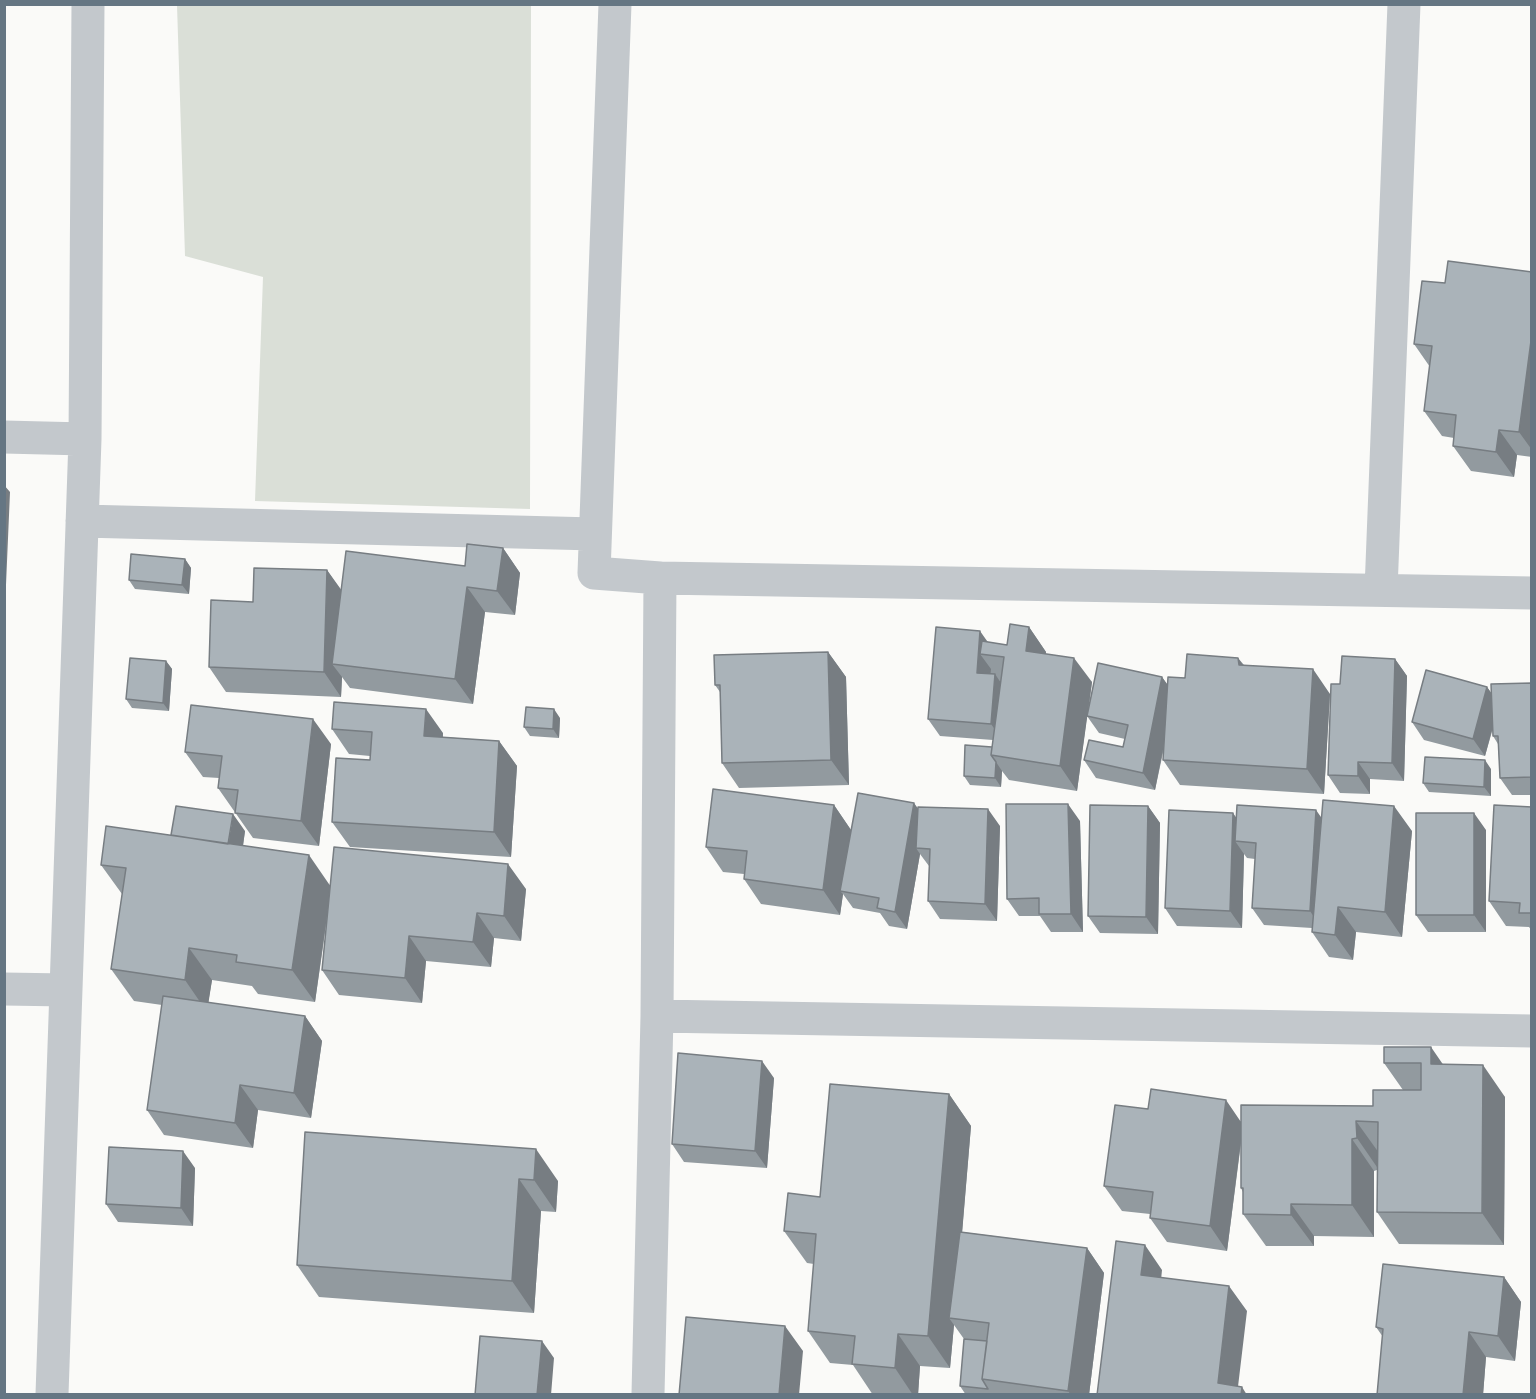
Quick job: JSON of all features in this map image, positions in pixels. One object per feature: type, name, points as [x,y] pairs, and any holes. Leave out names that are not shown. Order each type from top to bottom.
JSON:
[{"type":"street","points":[[52,1395],[85,439],[88,4]]},
{"type":"street","points":[[615,4],[594,573],[660,578],[1532,593]]},
{"type":"street","points":[[1381,591],[1404,4]]},
{"type":"street","points":[[4,437],[85,439]]},
{"type":"street","points":[[82,521],[595,534]]},
{"type":"street","points":[[648,1395],[657,1016],[660,578]]},
{"type":"street","points":[[4,989],[66,990]]},
{"type":"street","points":[[657,1016],[1532,1031]]},
{"type":"shaded area","points":[[177,5],[531,5],[530,509],[255,501],[263,277],[185,256]]},
{"type":"building","points":[[1448,261],[1532,272],[1532,333],[1519,432],[1499,430],[1496,452],[1453,446],[1456,415],[1424,411],[1432,346],[1414,344],[1422,281],[1445,283]]},
{"type":"building","points":[[467,544],[503,548],[497,591],[467,587],[455,679],[332,664],[346,551],[465,566]]},
{"type":"building","points":[[131,554],[185,559],[182,585],[129,580]]},
{"type":"building","points":[[254,568],[327,570],[324,672],[209,667],[211,600],[253,602]]},
{"type":"building","points":[[1010,624],[1029,627],[1026,651],[1074,658],[1060,766],[991,755],[1004,657],[980,654],[982,641],[1007,645]]},
{"type":"building","points":[[936,627],[980,631],[977,673],[995,674],[991,724],[928,719]]},
{"type":"building","points":[[828,652],[831,760],[722,763],[720,685],[715,685],[714,655]]},
{"type":"building","points":[[1187,654],[1238,658],[1239,665],[1313,669],[1307,769],[1163,760],[1168,677],[1185,678]]},
{"type":"building","points":[[1342,656],[1395,659],[1392,763],[1358,762],[1358,776],[1328,775],[1331,684],[1340,684]]},
{"type":"building","points":[[130,658],[166,661],[163,703],[126,699]]},
{"type":"building","points":[[1098,663],[1162,677],[1143,773],[1084,760],[1089,740],[1123,747],[1128,725],[1087,716]]},
{"type":"building","points":[[1426,670],[1487,687],[1473,739],[1412,722]]},
{"type":"building","points":[[1532,683],[1532,777],[1500,778],[1498,736],[1493,736],[1491,684]]},
{"type":"building","points":[[334,702],[426,709],[424,736],[499,741],[494,832],[332,822],[336,758],[370,760],[372,732],[332,729]]},
{"type":"building","points":[[191,705],[313,719],[301,821],[235,813],[238,790],[218,788],[222,756],[185,752]]},
{"type":"building","points":[[526,707],[554,709],[553,729],[524,727]]},
{"type":"building","points":[[965,745],[992,747],[991,755],[996,762],[995,778],[964,776]]},
{"type":"building","points":[[1425,757],[1485,760],[1484,787],[1423,783]]},
{"type":"building","points":[[713,789],[834,805],[823,890],[744,879],[747,851],[706,847]]},
{"type":"building","points":[[858,793],[914,803],[895,912],[877,908],[879,898],[840,891]]},
{"type":"building","points":[[1323,800],[1394,806],[1385,912],[1338,907],[1335,935],[1312,932]]},
{"type":"building","points":[[1006,804],[1068,804],[1071,914],[1039,914],[1039,898],[1007,899]]},
{"type":"building","points":[[1090,805],[1148,806],[1146,917],[1088,916]]},
{"type":"building","points":[[1237,805],[1316,810],[1310,911],[1252,908],[1256,843],[1235,841]]},
{"type":"building","points":[[1494,805],[1532,807],[1532,913],[1519,913],[1520,903],[1489,901]]},
{"type":"building","points":[[176,806],[233,814],[228,844],[171,835]]},
{"type":"building","points":[[918,807],[988,809],[985,904],[928,901],[930,849],[916,848]]},
{"type":"building","points":[[1169,810],[1233,813],[1230,911],[1165,908]]},
{"type":"building","points":[[1416,813],[1474,813],[1474,915],[1416,915]]},
{"type":"building","points":[[106,826],[309,855],[292,970],[236,962],[237,955],[189,948],[185,980],[111,969],[126,868],[101,865]]},
{"type":"building","points":[[334,847],[508,864],[504,916],[477,913],[473,942],[409,936],[405,978],[322,970]]},
{"type":"building","points":[[163,996],[305,1016],[294,1093],[240,1085],[235,1123],[147,1110]]},
{"type":"building","points":[[1384,1047],[1431,1047],[1431,1064],[1483,1065],[1482,1213],[1377,1212],[1378,1122],[1356,1121],[1357,1138],[1352,1139],[1352,1205],[1291,1204],[1291,1215],[1243,1214],[1241,1105],[1373,1106],[1373,1090],[1421,1090],[1421,1063],[1384,1063]]},
{"type":"building","points":[[678,1053],[762,1061],[755,1151],[672,1144]]},
{"type":"building","points":[[830,1084],[949,1094],[928,1336],[898,1334],[895,1368],[852,1364],[855,1336],[808,1331],[816,1234],[784,1231],[788,1193],[820,1197]]},
{"type":"building","points":[[1151,1089],[1226,1100],[1210,1226],[1150,1218],[1153,1192],[1104,1186],[1115,1105],[1148,1109]]},
{"type":"building","points":[[305,1132],[536,1149],[534,1180],[519,1179],[512,1281],[297,1265]]},
{"type":"building","points":[[109,1147],[183,1151],[181,1208],[106,1204]]},
{"type":"building","points":[[960,1232],[1087,1248],[1068,1391],[982,1379],[989,1323],[949,1318]]},
{"type":"building","points":[[1116,1241],[1145,1245],[1141,1275],[1229,1286],[1218,1383],[1242,1387],[1241,1395],[1097,1395]]},
{"type":"building","points":[[1383,1264],[1504,1277],[1498,1336],[1469,1332],[1463,1395],[1377,1395],[1383,1329],[1376,1327]]},
{"type":"building","points":[[686,1317],[785,1326],[779,1395],[679,1395]]},
{"type":"building","points":[[480,1336],[542,1341],[537,1395],[475,1395]]},
{"type":"building","points":[[964,1339],[987,1341],[982,1379],[988,1389],[960,1386]]}]
